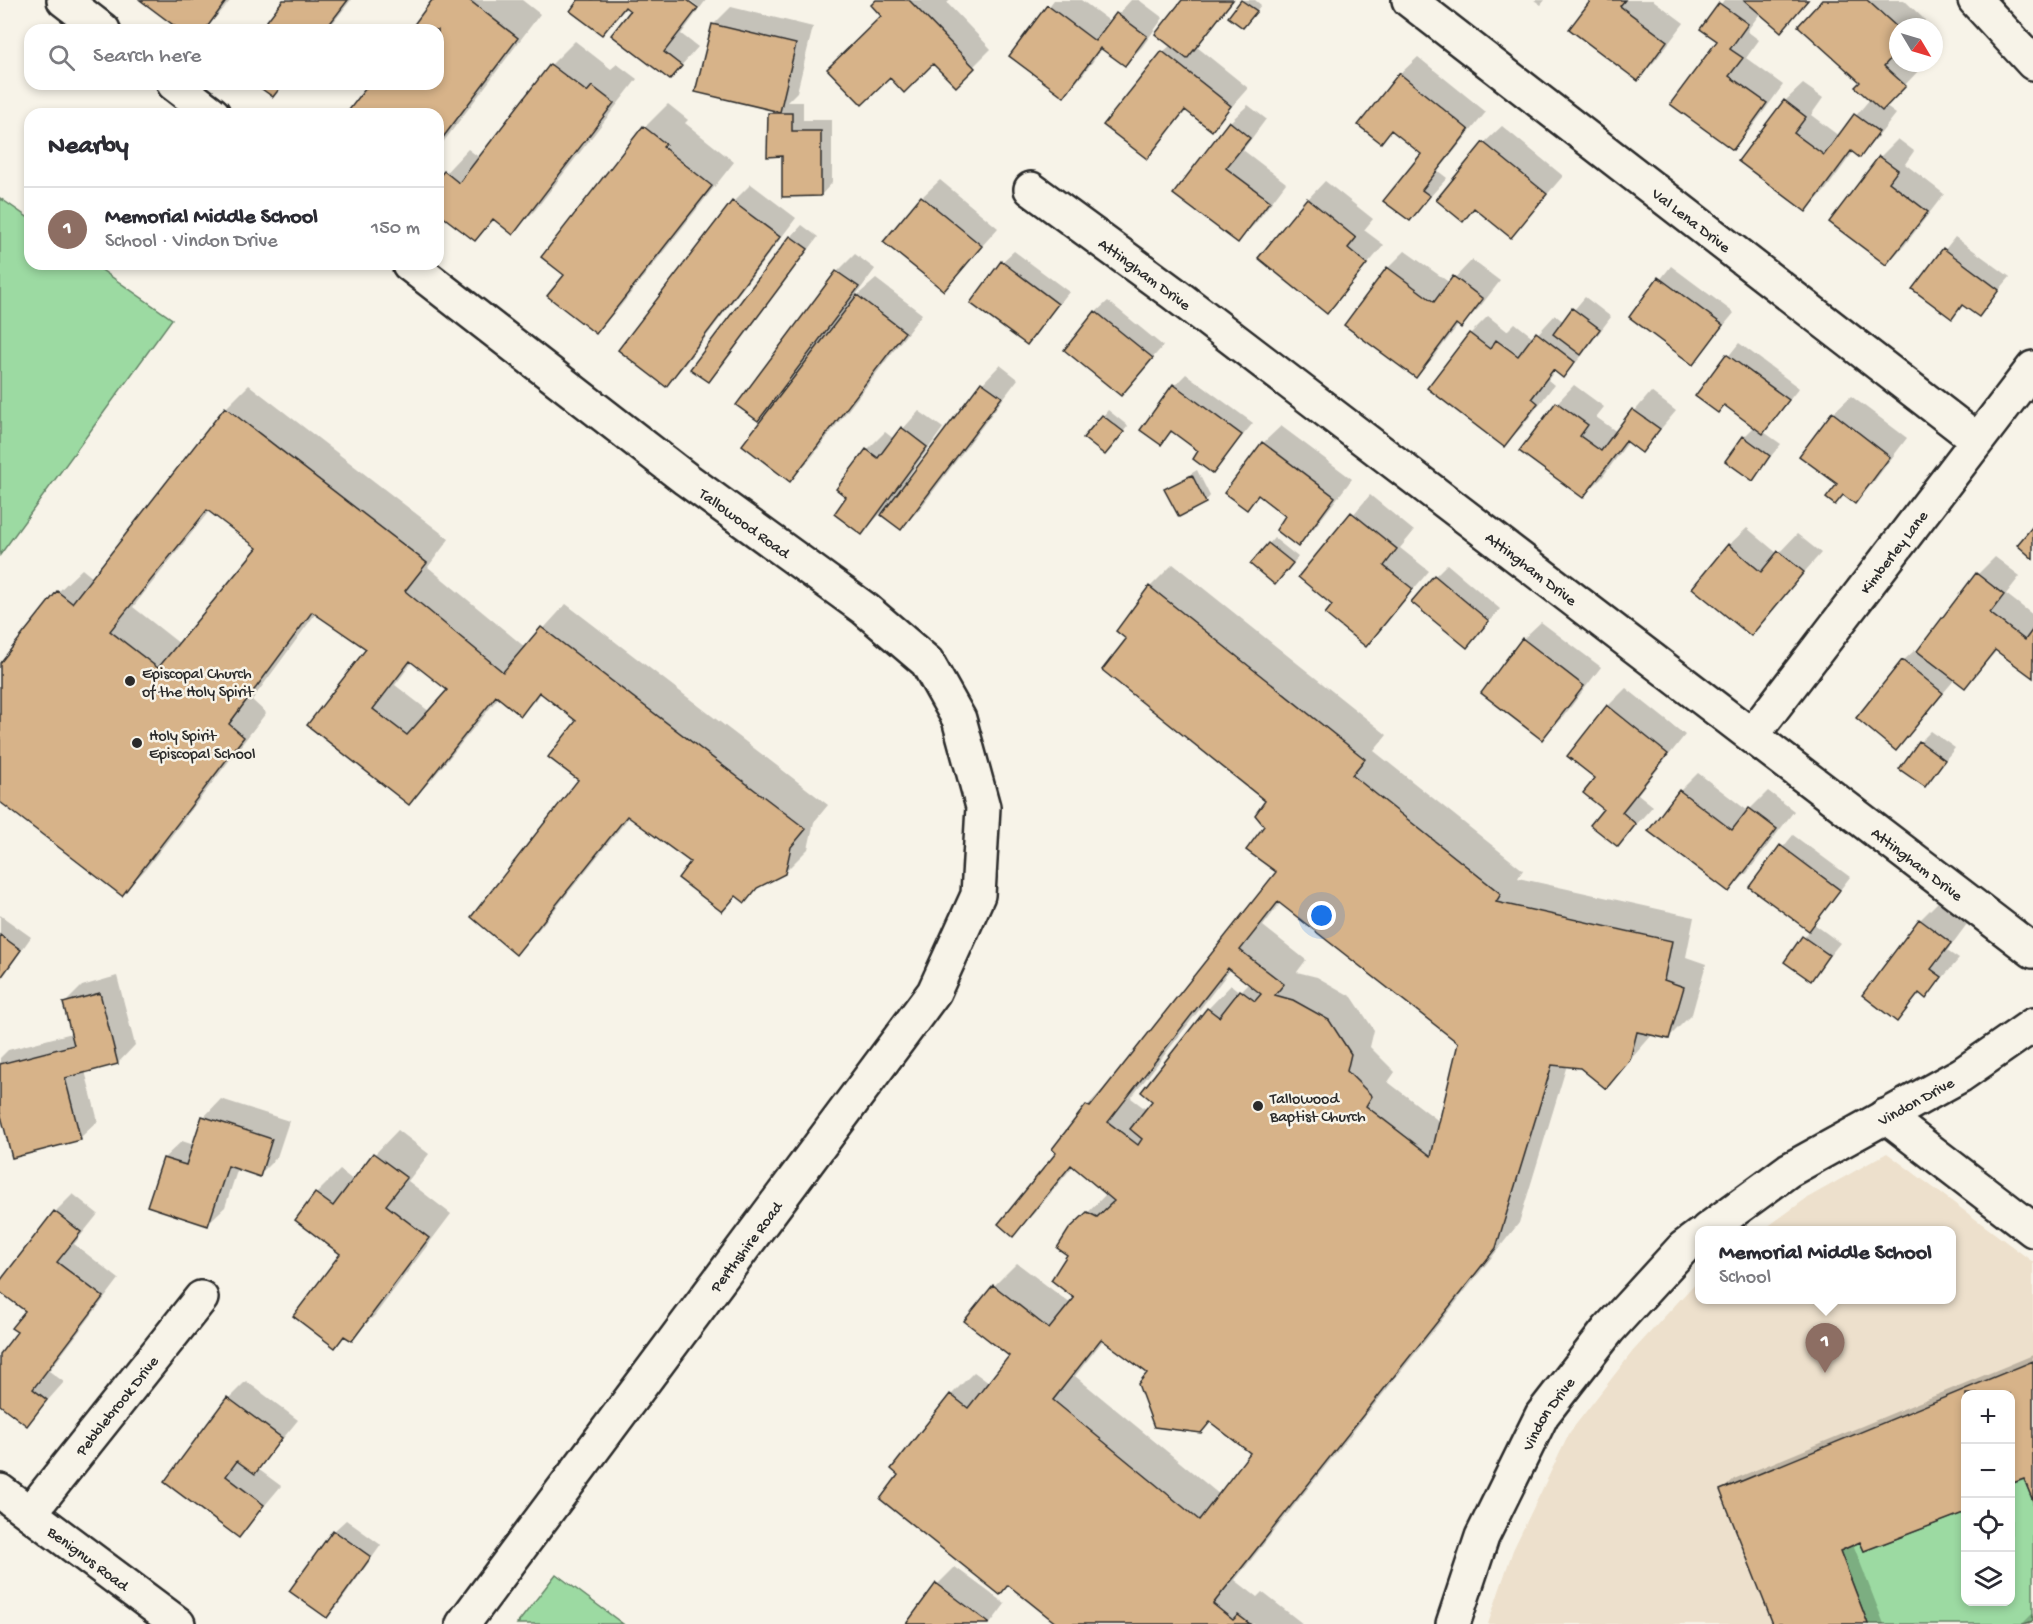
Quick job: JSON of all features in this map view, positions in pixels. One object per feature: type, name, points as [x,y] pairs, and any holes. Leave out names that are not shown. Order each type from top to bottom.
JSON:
[{"type":"street","points":[[64,0],[95,24]]},
{"type":"street","name":"Val Lena Drive","points":[[1409,0],[1977,439]]},
{"type":"street","points":[[1975,0],[2033,63]]},
{"type":"street","points":[[182,90],[205,108]]},
{"type":"street","name":"Attingham Drive","points":[[1031,189],[1173,293],[1753,734],[2033,951]]},
{"type":"street","name":"Tallowood Road","points":[[417,270],[686,479],[865,609],[927,662],[959,719],[982,807],[981,847]]},
{"type":"street","name":"Kimberley Lane","points":[[1753,734],[2033,368]]},
{"type":"street","name":"Perthshire Road","points":[[463,1624],[934,992],[978,895],[981,847]]},
{"type":"street","name":"Vindon Drive","points":[[1712,1226],[1789,1170],[1960,1075],[2033,1025]]},
{"type":"street","points":[[1885,1116],[2033,1230]]},
{"type":"street","name":"Vindon Drive","points":[[1453,1624],[1482,1537],[1542,1415],[1608,1330],[1683,1248],[1695,1239]]},
{"type":"street","name":"Pebblebrook Drive","points":[[30,1513],[201,1298]]},
{"type":"street","name":"Benignus Road","points":[[0,1491],[159,1618]]},
{"type":"shaded area","points":[[1887,1153],[2033,1262],[2033,1624],[1488,1624],[1513,1550],[1570,1432],[1633,1351],[1695,1283],[1695,1304],[1956,1304],[1956,1226],[1768,1226],[1807,1198]]},
{"type":"green space","points":[[0,198],[24,215],[24,270],[102,270],[172,319],[0,555]]},
{"type":"green space","points":[[2024,1479],[2033,1501],[2033,1621],[2024,1624],[1868,1624],[1840,1551],[1860,1542],[1864,1551],[1961,1514],[1961,1606],[2015,1606],[2015,1482]]},
{"type":"green space","points":[[556,1574],[623,1624],[517,1624]]},
{"type":"building","points":[[140,0],[227,0],[209,24],[172,24]]},
{"type":"building","points":[[283,0],[348,0],[330,24],[265,24]]},
{"type":"building","points":[[432,0],[469,0],[518,38],[444,136],[444,108],[351,108],[364,90],[444,90],[444,24],[414,24]]},
{"type":"building","points":[[578,0],[687,0],[698,8],[664,52],[682,66],[670,80],[611,35],[630,11],[625,7],[602,35],[570,11]]},
{"type":"building","points":[[876,0],[909,0],[975,68],[956,87],[933,64],[904,93],[890,78],[862,105],[827,69],[881,16],[871,5]]},
{"type":"building","points":[[1182,0],[1233,0],[1187,59],[1155,34]]},
{"type":"building","points":[[1241,0],[1257,11],[1243,28],[1228,17]]},
{"type":"building","points":[[1591,0],[1625,0],[1620,6],[1667,41],[1638,81],[1569,29]]},
{"type":"building","points":[[1744,0],[1808,0],[1781,32]]},
{"type":"building","points":[[1822,0],[1867,0],[1889,20],[1889,60],[1884,66],[1906,86],[1882,111],[1855,87],[1860,82],[1798,26]]},
{"type":"building","points":[[1719,3],[1748,24],[1730,49],[1743,58],[1729,76],[1767,103],[1733,150],[1670,104],[1717,41],[1700,29]]},
{"type":"building","points":[[1047,5],[1095,41],[1116,13],[1147,36],[1125,66],[1100,48],[1064,97],[1009,56]]},
{"type":"building","points":[[712,24],[796,44],[780,112],[695,92]]},
{"type":"building","points":[[1162,51],[1231,106],[1212,131],[1185,110],[1147,159],[1103,125]]},
{"type":"building","points":[[550,64],[587,92],[592,86],[614,103],[513,235],[493,219],[475,241],[444,218],[444,171],[459,183]]},
{"type":"building","points":[[1399,73],[1469,130],[1422,190],[1430,196],[1410,221],[1383,201],[1421,154],[1391,130],[1381,143],[1358,125]]},
{"type":"building","points":[[263,90],[278,90],[273,97]]},
{"type":"building","points":[[1784,100],[1806,117],[1794,133],[1824,155],[1854,114],[1879,132],[1860,158],[1851,151],[1806,212],[1738,161]]},
{"type":"building","points":[[768,113],[792,113],[792,131],[821,131],[821,196],[782,197],[782,156],[767,157]]},
{"type":"building","points":[[1229,121],[1250,138],[1226,168],[1270,201],[1238,243],[1173,194]]},
{"type":"building","points":[[643,126],[666,144],[663,147],[712,186],[596,334],[547,296],[564,275],[541,257]]},
{"type":"building","points":[[1483,142],[1547,194],[1511,238],[1474,208],[1463,222],[1436,200]]},
{"type":"building","points":[[1879,156],[1898,170],[1889,182],[1928,212],[1886,265],[1829,222]]},
{"type":"building","points":[[921,196],[982,246],[944,291],[883,242]]},
{"type":"building","points":[[1307,198],[1356,238],[1348,248],[1367,264],[1327,314],[1258,258]]},
{"type":"building","points":[[732,201],[780,237],[666,387],[618,350]]},
{"type":"building","points":[[790,236],[808,249],[709,382],[690,369]]},
{"type":"building","points":[[1943,248],[1999,290],[1979,317],[1962,305],[1952,319],[1912,289]]},
{"type":"building","points":[[1001,261],[1058,304],[1027,345],[970,303]]},
{"type":"building","points":[[1387,267],[1434,302],[1453,276],[1483,299],[1461,328],[1456,324],[1416,378],[1344,325]]},
{"type":"building","points":[[836,271],[859,287],[758,421],[736,405]]},
{"type":"building","points":[[1658,277],[1723,325],[1693,365],[1629,317]]},
{"type":"building","points":[[857,295],[905,332],[790,482],[742,445]]},
{"type":"building","points":[[1572,308],[1600,329],[1581,355],[1553,334]]},
{"type":"building","points":[[1095,311],[1153,358],[1121,396],[1064,350]]},
{"type":"building","points":[[1536,332],[1575,362],[1563,378],[1553,370],[1532,398],[1538,403],[1504,447],[1427,388],[1469,333],[1490,349],[1496,340],[1518,356]]},
{"type":"building","points":[[1726,354],[1789,400],[1763,434],[1724,405],[1718,413],[1695,396]]},
{"type":"building","points":[[981,382],[1002,397],[901,530],[881,515]]},
{"type":"building","points":[[1173,384],[1242,435],[1213,474],[1193,459],[1198,451],[1171,431],[1161,445],[1140,430]]},
{"type":"building","points":[[1556,402],[1588,425],[1580,436],[1601,451],[1632,409],[1660,429],[1642,453],[1626,441],[1583,498],[1519,451]]},
{"type":"building","name":"Episcopal Church of the Holy Spirit","points":[[225,407],[427,563],[405,591],[503,672],[541,627],[806,829],[791,847],[785,874],[757,888],[745,903],[736,896],[722,912],[678,878],[690,862],[627,816],[516,955],[471,917],[578,780],[548,757],[576,721],[539,692],[521,716],[496,696],[409,805],[307,725],[366,649],[312,612],[229,724],[244,737],[122,896],[0,802],[0,663],[57,591],[72,603]],"holes":[[[207,510],[257,548],[158,668],[110,631]],[[410,661],[447,690],[407,735],[373,709]]]},
{"type":"building","points":[[1832,412],[1890,457],[1855,504],[1843,495],[1835,505],[1826,498],[1837,484],[1799,456]]},
{"type":"building","points":[[1102,415],[1124,432],[1105,455],[1083,438]]},
{"type":"building","points":[[901,427],[927,447],[862,535],[834,514],[846,497],[836,489],[866,449],[878,458]]},
{"type":"building","points":[[1743,436],[1770,456],[1753,481],[1725,461]]},
{"type":"building","points":[[1262,442],[1335,497],[1298,547],[1276,530],[1285,516],[1258,495],[1247,510],[1224,493]]},
{"type":"building","points":[[1192,475],[1206,503],[1179,517],[1164,489]]},
{"type":"building","points":[[1351,512],[1397,549],[1384,566],[1413,589],[1366,647],[1325,614],[1332,605],[1298,577]]},
{"type":"building","points":[[2033,526],[2033,559],[2017,545]]},
{"type":"building","points":[[1268,543],[1293,563],[1275,585],[1250,564]]},
{"type":"building","points":[[1728,544],[1761,572],[1778,551],[1804,572],[1751,636],[1692,588]]},
{"type":"building","points":[[1976,573],[2004,595],[1990,613],[2025,640],[2033,629],[2033,678],[1995,650],[1965,688],[1917,651]]},
{"type":"building","points":[[1434,575],[1489,621],[1467,648],[1411,602]]},
{"type":"building","name":"Tallowood Baptist Church","points":[[1149,586],[1365,759],[1352,775],[1501,894],[1496,902],[1672,941],[1664,980],[1684,987],[1669,1039],[1637,1032],[1630,1060],[1606,1089],[1580,1068],[1552,1065],[1496,1248],[1213,1604],[1233,1620],[1238,1615],[1250,1624],[1057,1624],[1008,1585],[1000,1595],[880,1499],[898,1475],[891,1469],[950,1394],[968,1408],[1009,1356],[964,1321],[993,1285],[1049,1329],[1074,1298],[1051,1280],[1067,1255],[1057,1248],[1069,1229],[1087,1212],[1097,1217],[1114,1201],[1071,1165],[1013,1237],[998,1224],[1056,1153],[1052,1149],[1086,1105],[1090,1107],[1276,872],[1246,850],[1264,826],[1255,815],[1265,801],[1102,670],[1126,639],[1116,631]],"holes":[[[1278,902],[1458,1043],[1431,1156],[1366,1106],[1372,1096],[1347,1071],[1351,1054],[1329,1020],[1293,1000],[1275,995],[1284,984],[1240,950]],[[1228,968],[1261,994],[1255,1001],[1240,990],[1219,1017],[1207,1008],[1141,1092],[1152,1101],[1130,1129],[1142,1139],[1138,1145],[1108,1122]],[[1101,1339],[1147,1373],[1138,1384],[1154,1427],[1201,1433],[1210,1422],[1250,1453],[1199,1520],[1053,1400]]]},
{"type":"building","points":[[1522,638],[1584,686],[1542,740],[1481,693]]},
{"type":"building","points":[[1902,660],[1943,693],[1896,751],[1856,718]]},
{"type":"building","points":[[1607,705],[1668,754],[1622,812],[1636,824],[1618,847],[1590,825],[1603,809],[1583,793],[1595,778],[1567,756]]},
{"type":"building","points":[[1919,741],[1945,760],[1925,787],[1899,769]]},
{"type":"building","points":[[1679,790],[1732,830],[1749,808],[1777,829],[1729,892],[1648,831]]},
{"type":"building","points":[[1780,845],[1840,890],[1809,931],[1749,887]]},
{"type":"building","points":[[1919,919],[1951,943],[1931,969],[1942,977],[1926,999],[1919,993],[1897,1022],[1862,995]]},
{"type":"building","points":[[0,935],[21,950],[0,979]]},
{"type":"building","points":[[1802,936],[1829,955],[1811,981],[1784,962]]},
{"type":"building","points":[[100,993],[118,1064],[65,1078],[81,1140],[12,1158],[0,1112],[0,1064],[74,1045],[63,1003]]},
{"type":"building","points":[[202,1116],[272,1139],[260,1177],[228,1166],[208,1226],[147,1206],[163,1158],[186,1165]]},
{"type":"building","points":[[373,1153],[407,1178],[386,1205],[429,1238],[352,1341],[344,1336],[335,1348],[293,1316],[340,1254],[295,1220],[315,1193],[333,1206]]},
{"type":"building","points":[[54,1211],[81,1232],[57,1262],[103,1297],[33,1389],[47,1400],[27,1426],[0,1405],[0,1354],[17,1332],[11,1328],[25,1311],[0,1292],[0,1281]]},
{"type":"building","points":[[2033,1361],[2033,1501],[2024,1479],[2015,1482],[2015,1390],[1963,1390]]},
{"type":"building","points":[[1961,1391],[1961,1514],[1864,1551],[1860,1542],[1840,1551],[1868,1624],[1773,1624],[1720,1490]]},
{"type":"building","points":[[227,1397],[282,1438],[255,1474],[237,1461],[226,1476],[264,1505],[239,1538],[164,1482]]},
{"type":"building","points":[[333,1530],[371,1557],[327,1618],[289,1591]]},
{"type":"building","points":[[936,1583],[989,1623],[906,1624]]},
{"type":"place","name":"Episcopal Church of the Holy Spirit","points":[[130,681]]},
{"type":"place","name":"Holy Spirit Episcopal School","points":[[137,743]]},
{"type":"place","name":"Tallowood Baptist Church","points":[[1258,1106]]},
{"type":"place","name":"Memorial Middle School","points":[[1825,1373]]}]
